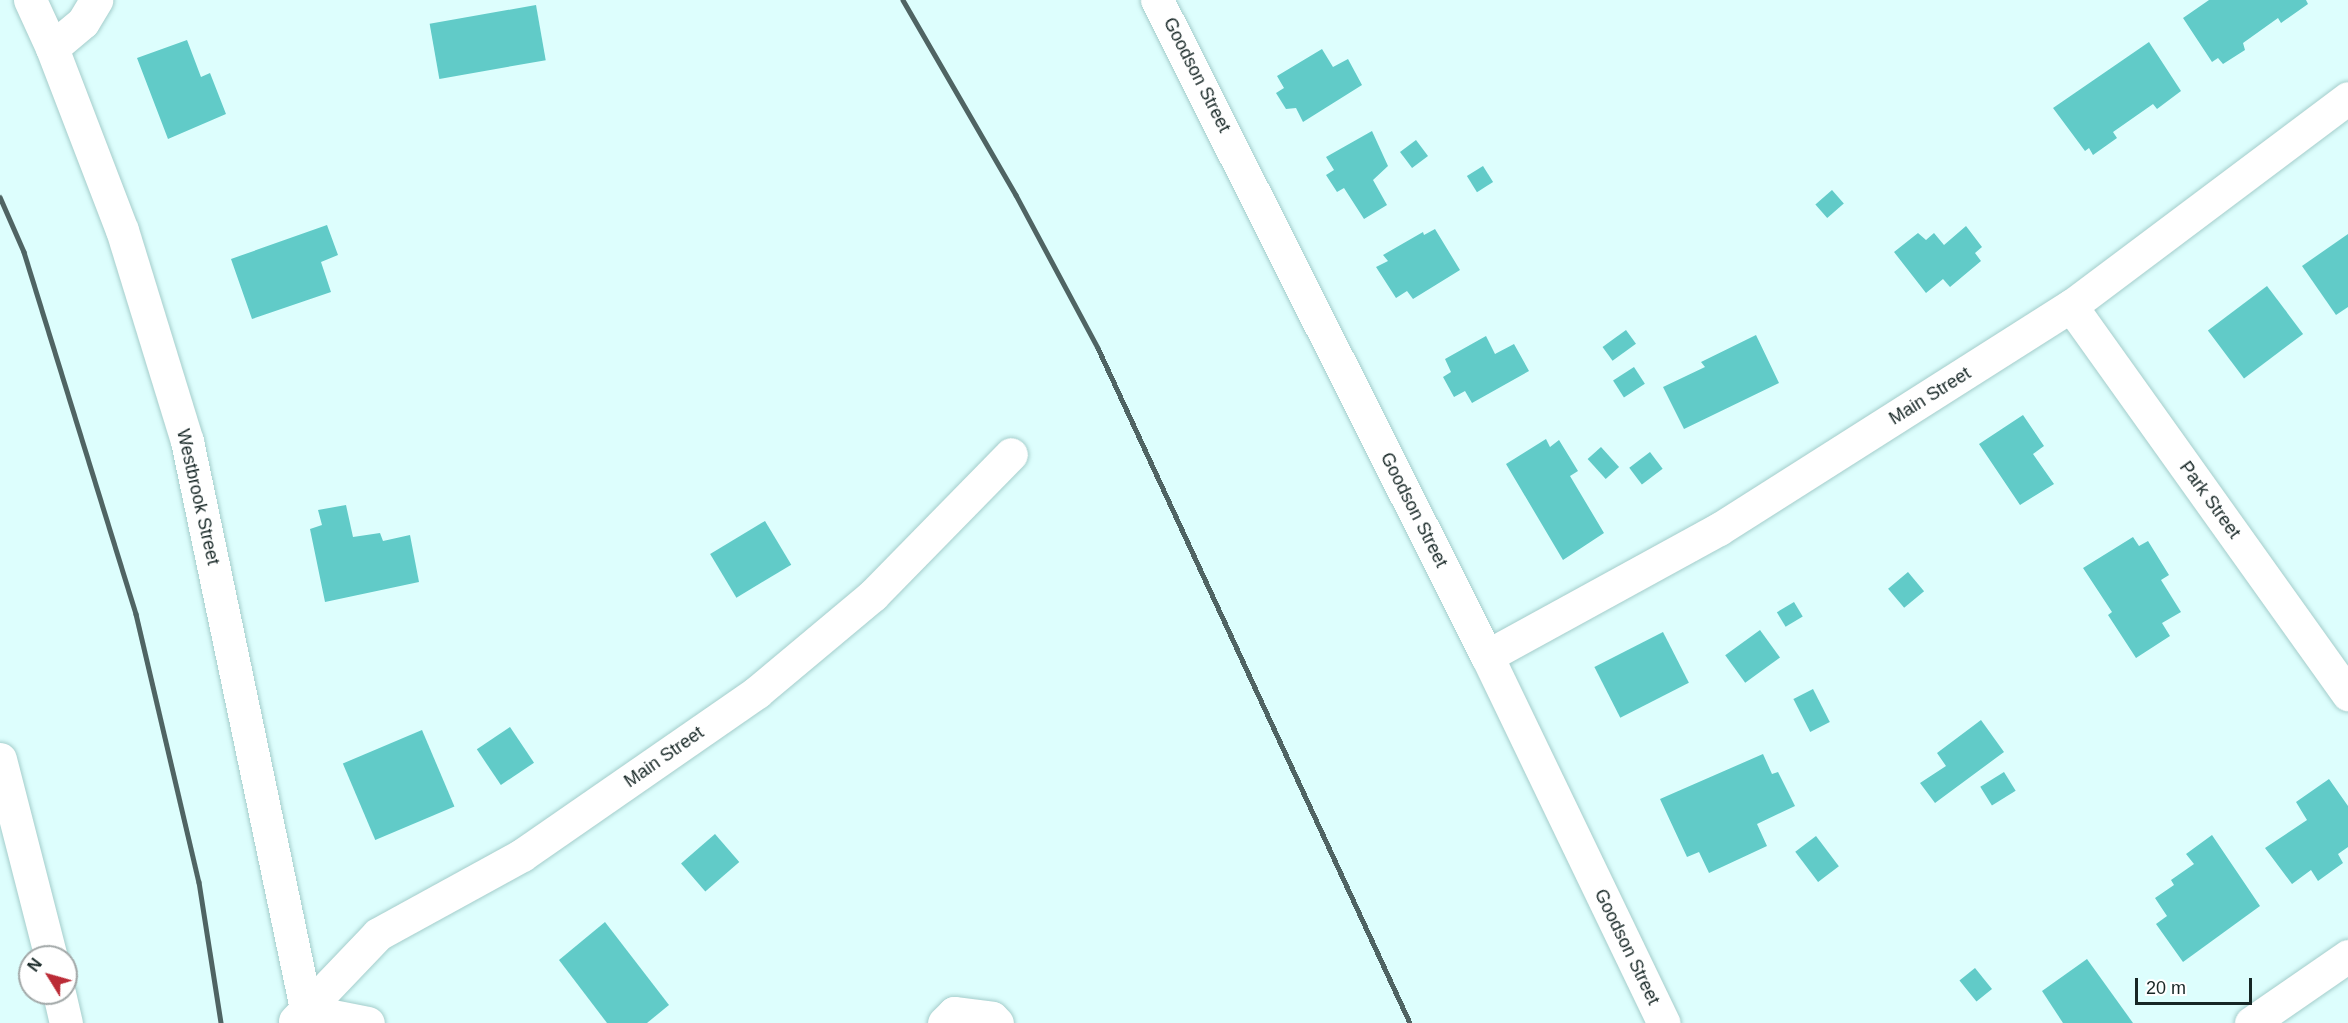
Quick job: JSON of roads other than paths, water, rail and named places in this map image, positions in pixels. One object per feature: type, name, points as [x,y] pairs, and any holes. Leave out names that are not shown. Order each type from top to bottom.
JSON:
[{"type":"street","name":"Westbrook Street","points":[[30,0],[52,48],[122,230],[187,441],[303,1019]]},
{"type":"street","points":[[52,48],[82,22],[96,0]]},
{"type":"street","name":"Goodson Street","points":[[1158,0],[1487,656],[1664,1023]]},
{"type":"street","name":"Main Street","points":[[1487,656],[1719,529],[2071,306],[2348,98]]},
{"type":"street","name":"Park Street","points":[[2071,306],[2348,694]]},
{"type":"street","name":"Main Street","points":[[303,1019],[378,934],[522,855],[757,692],[873,595],[1011,454]]},
{"type":"street","points":[[0,759],[7,818],[47,945]]},
{"type":"street","points":[[2251,1023],[2348,956]]},
{"type":"street","points":[[62,1005],[66,1023]]},
{"type":"street","points":[[944,1023],[954,1013],[992,1018],[996,1023]]},
{"type":"street","points":[[303,1019],[368,1023]]},
{"type":"railway","points":[[903,0],[1016,195],[1098,348],[1410,1023]]},
{"type":"railway","points":[[0,197],[24,252],[136,614],[199,882],[221,1023]]}]
